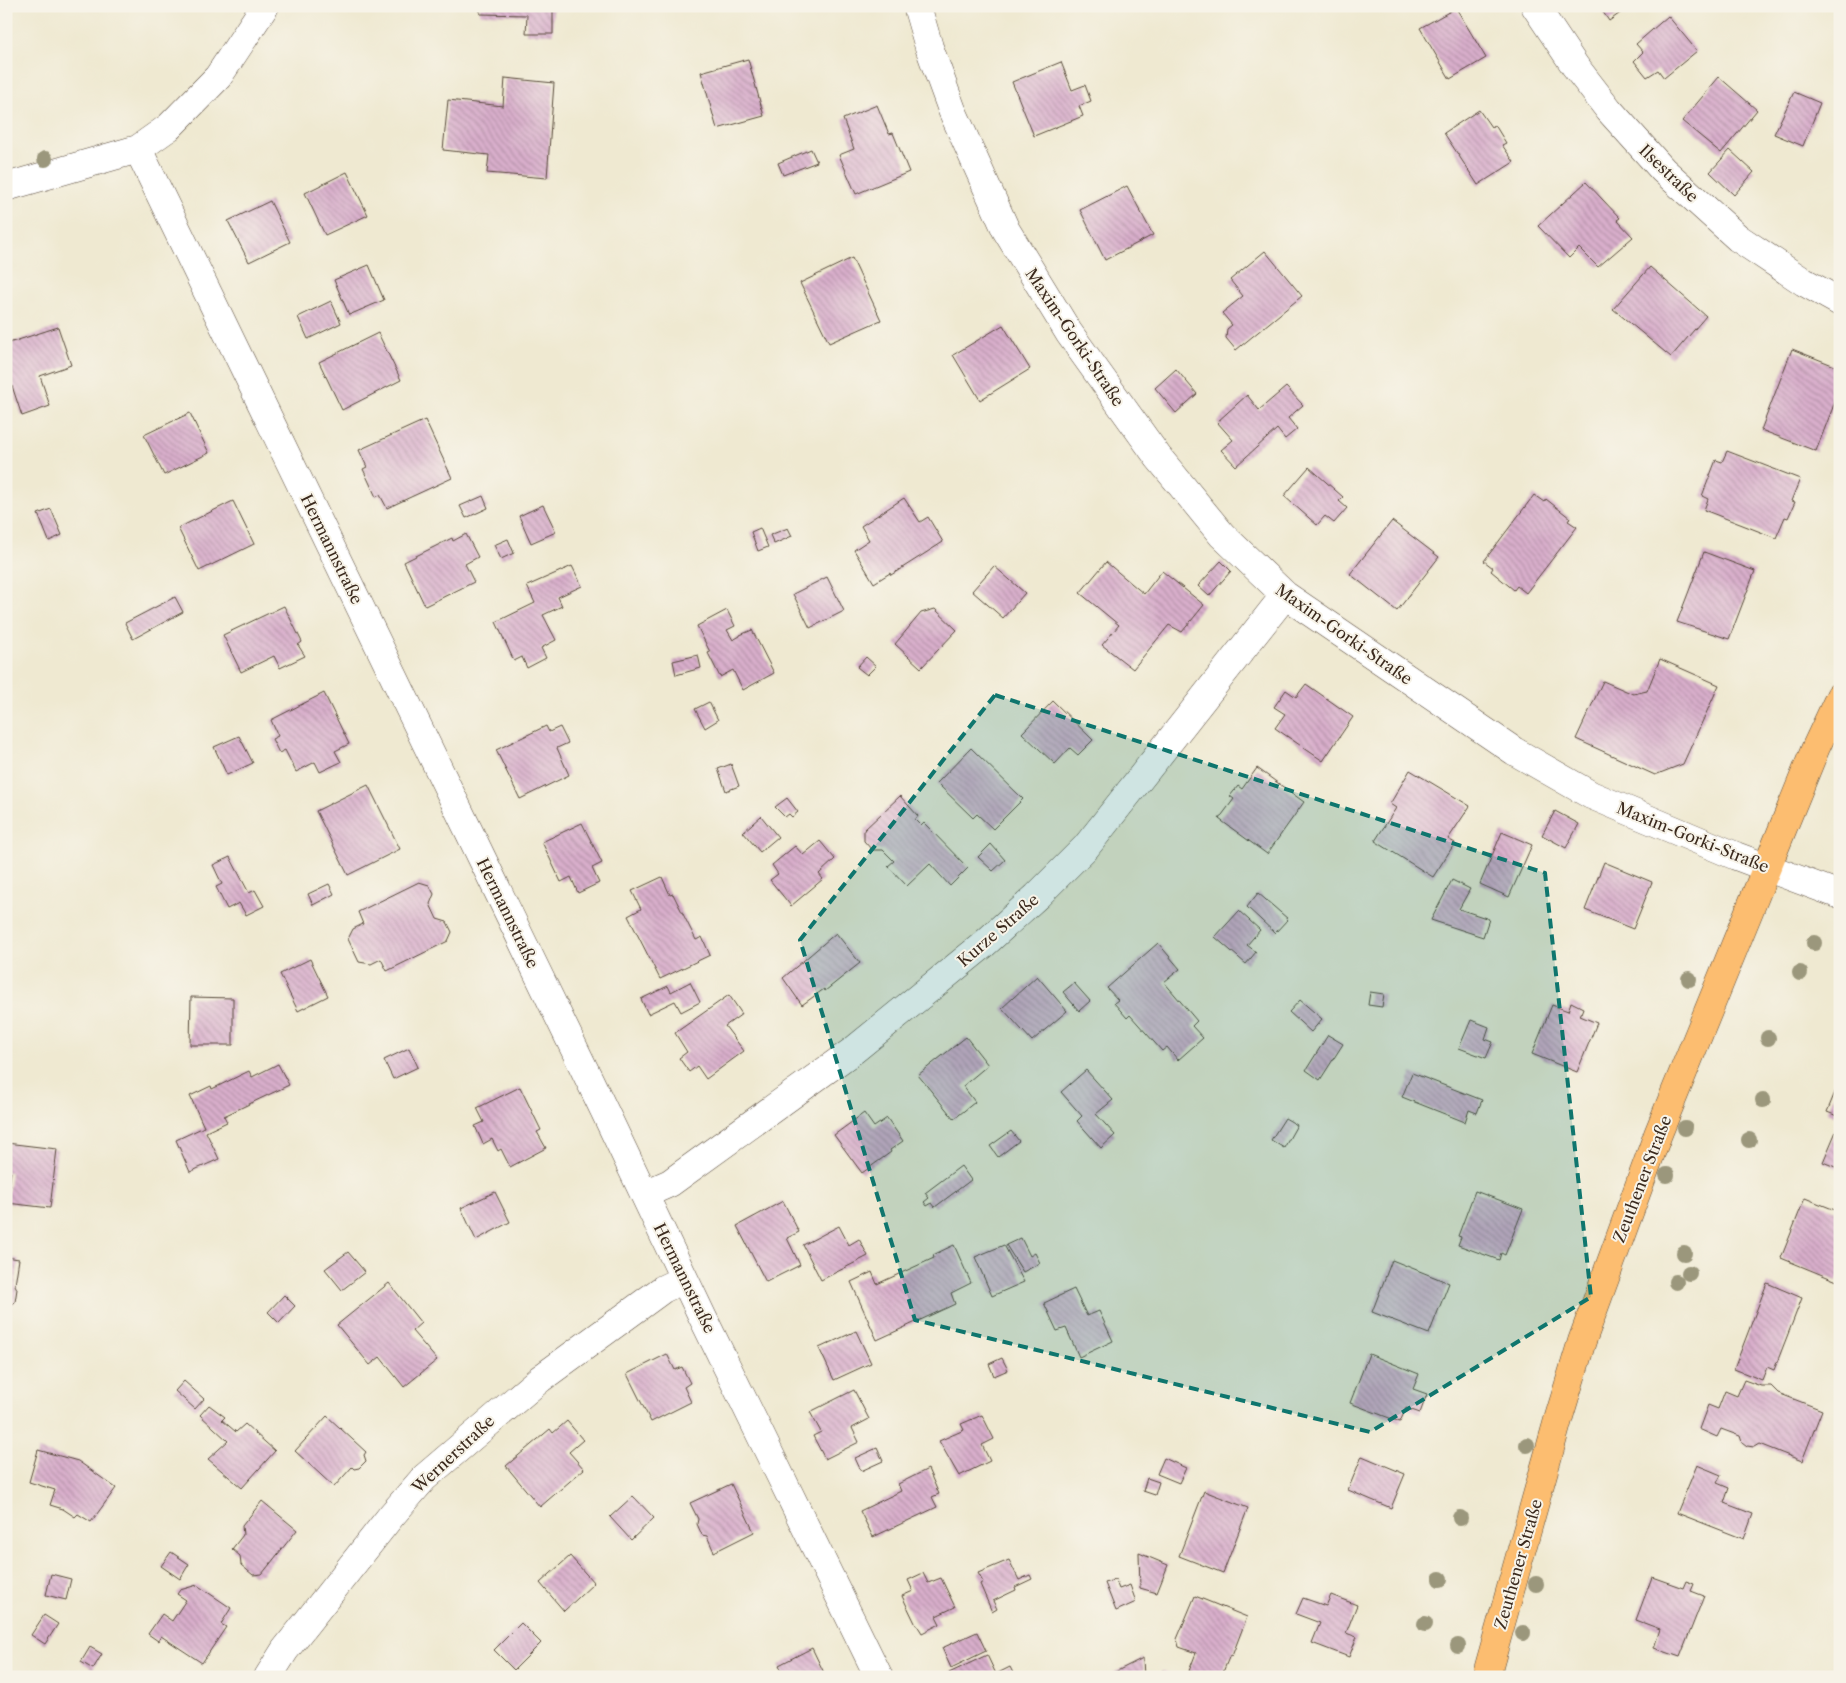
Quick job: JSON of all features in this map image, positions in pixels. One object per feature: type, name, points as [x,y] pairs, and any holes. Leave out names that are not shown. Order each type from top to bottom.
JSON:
[{"type":"main road","name":"Zeuthener Straße","points":[[1486,1677],[1582,1341],[1661,1127],[1816,747],[1840,696]]},
{"type":"street","points":[[6,187],[138,149],[169,127],[218,77],[265,6]]},
{"type":"street","name":"Maxim-Gorki-Straße","points":[[917,6],[929,47],[952,110],[1006,230],[1069,334],[1164,465],[1222,535],[1285,595],[1509,747],[1591,795],[1768,868],[1840,895]]},
{"type":"street","name":"Ilsestraße","points":[[1535,6],[1609,110],[1663,170],[1738,238],[1804,282],[1840,302]]},
{"type":"street","name":"Hermannstraße","points":[[138,149],[645,1194],[684,1279],[879,1677]]},
{"type":"street","name":"Kurze Straße","points":[[645,1194],[670,1182],[854,1050],[983,945],[1030,902],[1092,840],[1285,595]]},
{"type":"street","name":"Wernerstraße","points":[[268,1677],[280,1657],[391,1516],[424,1478],[540,1378],[663,1289],[684,1279]]},
{"type":"highlighted area","points":[[995,695],[1545,873],[1591,1297],[1370,1432],[915,1320],[800,940]]},
{"type":"building","points":[[480,6],[553,6],[553,34],[526,34],[527,15],[480,14]]},
{"type":"building","points":[[1599,6],[1630,6],[1609,21]]},
{"type":"building","points":[[1456,8],[1486,58],[1450,79],[1420,28]]},
{"type":"building","points":[[1668,16],[1697,51],[1664,78],[1658,70],[1647,77],[1634,61],[1643,52],[1636,44]]},
{"type":"building","points":[[748,59],[764,116],[717,129],[701,72]]},
{"type":"building","points":[[1061,62],[1072,90],[1085,85],[1091,101],[1079,106],[1083,116],[1034,136],[1012,82]]},
{"type":"building","points":[[1719,77],[1757,110],[1721,153],[1682,121]]},
{"type":"building","points":[[505,78],[554,83],[547,178],[487,173],[489,155],[443,150],[448,100],[503,106]]},
{"type":"building","points":[[1794,92],[1820,103],[1803,146],[1774,134]]},
{"type":"building","points":[[877,105],[889,134],[893,133],[909,172],[856,194],[839,155],[854,149],[843,119]]},
{"type":"building","points":[[1479,110],[1491,127],[1495,125],[1506,143],[1502,145],[1514,162],[1478,185],[1444,133]]},
{"type":"building","points":[[811,149],[817,162],[783,175],[778,163]]},
{"type":"building","points":[[1730,150],[1754,172],[1734,195],[1710,172]]},
{"type":"building","points":[[347,172],[368,215],[325,235],[305,193]]},
{"type":"building","points":[[1586,182],[1620,218],[1617,220],[1633,237],[1598,267],[1579,248],[1569,258],[1538,226]]},
{"type":"building","points":[[1127,186],[1153,235],[1105,260],[1080,210]]},
{"type":"building","points":[[270,201],[290,242],[249,262],[228,221]]},
{"type":"building","points":[[1265,251],[1302,296],[1236,350],[1226,338],[1227,329],[1232,325],[1222,313],[1243,296],[1230,280]]},
{"type":"building","points":[[852,258],[881,320],[829,343],[800,283]]},
{"type":"building","points":[[369,265],[384,300],[349,315],[334,280]]},
{"type":"building","points":[[1650,267],[1706,316],[1671,357],[1613,309]]},
{"type":"building","points":[[331,301],[341,323],[308,339],[298,317]]},
{"type":"building","points":[[1003,325],[1030,369],[980,400],[953,355]]},
{"type":"building","points":[[58,327],[71,365],[40,376],[50,406],[22,416],[6,368],[6,344]]},
{"type":"building","points":[[378,333],[401,380],[342,410],[319,362]]},
{"type":"building","points":[[1792,349],[1840,368],[1840,389],[1816,451],[1761,430]]},
{"type":"building","points":[[1176,369],[1197,394],[1176,413],[1155,388]]},
{"type":"building","points":[[1286,387],[1303,405],[1288,418],[1297,429],[1285,439],[1277,429],[1236,466],[1221,450],[1233,440],[1217,422],[1247,395],[1259,410]]},
{"type":"building","points":[[190,413],[209,453],[164,475],[144,435]]},
{"type":"building","points":[[425,420],[452,478],[387,508],[380,495],[376,497],[363,469],[367,467],[359,450]]},
{"type":"building","points":[[1727,451],[1800,479],[1791,501],[1795,502],[1788,518],[1785,517],[1776,538],[1704,510],[1708,499],[1702,496],[1716,460],[1722,462]]},
{"type":"building","points":[[1309,467],[1343,497],[1339,501],[1347,508],[1334,523],[1325,516],[1317,525],[1284,496]]},
{"type":"building","points":[[1534,495],[1544,502],[1546,499],[1570,518],[1568,521],[1577,527],[1526,593],[1517,586],[1514,590],[1491,571],[1493,568],[1484,561]]},
{"type":"building","points":[[483,496],[488,508],[466,518],[460,506]]},
{"type":"building","points":[[904,498],[920,522],[928,517],[943,542],[891,575],[890,573],[874,583],[854,550],[869,540],[861,526]]},
{"type":"building","points":[[233,501],[254,544],[199,571],[178,528]]},
{"type":"building","points":[[543,505],[556,532],[531,543],[519,516]]},
{"type":"building","points":[[51,509],[62,535],[49,541],[38,514]]},
{"type":"building","points":[[1392,521],[1439,557],[1397,611],[1350,574]]},
{"type":"building","points":[[760,528],[768,547],[758,551],[751,532]]},
{"type":"building","points":[[788,528],[792,536],[774,544],[770,535]]},
{"type":"building","points":[[466,534],[478,557],[465,564],[474,582],[425,606],[404,562],[452,538],[453,541]]},
{"type":"building","points":[[508,539],[514,553],[501,559],[494,545]]},
{"type":"building","points":[[1704,552],[1755,571],[1729,639],[1677,622]]},
{"type":"building","points":[[1221,561],[1231,571],[1209,596],[1198,586]]},
{"type":"building","points":[[1106,562],[1144,594],[1162,571],[1204,605],[1182,632],[1169,625],[1133,669],[1102,645],[1119,625],[1080,593]]},
{"type":"building","points":[[572,566],[582,586],[558,597],[562,606],[543,615],[556,640],[541,648],[546,658],[527,668],[522,657],[514,661],[496,622],[535,603],[527,586]]},
{"type":"building","points":[[994,566],[1025,593],[1003,618],[972,591]]},
{"type":"building","points":[[827,577],[844,611],[810,628],[793,594]]},
{"type":"building","points":[[175,597],[183,612],[133,639],[125,623]]},
{"type":"building","points":[[284,606],[302,642],[298,645],[305,656],[280,668],[274,656],[241,672],[223,635]]},
{"type":"building","points":[[935,609],[957,630],[921,668],[895,644],[921,613]]},
{"type":"building","points":[[727,610],[735,626],[727,630],[733,640],[752,630],[774,673],[743,690],[733,670],[720,677],[697,626]]},
{"type":"building","points":[[698,655],[701,668],[676,675],[673,661]]},
{"type":"building","points":[[866,657],[876,666],[867,675],[857,667]]},
{"type":"building","points":[[1660,659],[1719,685],[1683,764],[1655,775],[1576,739],[1603,681],[1633,694],[1647,691]]},
{"type":"building","points":[[1306,684],[1353,717],[1323,761],[1275,728],[1285,714],[1274,707],[1286,690],[1296,697]]},
{"type":"building","points":[[324,693],[349,744],[335,751],[341,762],[320,772],[315,762],[296,772],[285,750],[279,753],[272,739],[278,736],[271,720]]},
{"type":"building","points":[[1053,701],[1093,740],[1078,755],[1070,748],[1055,764],[1022,733]]},
{"type":"building","points":[[709,702],[718,720],[705,728],[695,709]]},
{"type":"building","points":[[546,726],[549,732],[560,727],[568,743],[557,748],[569,775],[520,799],[496,750]]},
{"type":"building","points":[[239,736],[253,763],[227,775],[214,747]]},
{"type":"building","points":[[971,748],[1023,799],[993,829],[977,814],[973,818],[937,783]]},
{"type":"building","points":[[731,764],[739,786],[726,791],[718,769]]},
{"type":"building","points":[[1257,768],[1304,802],[1267,854],[1219,819],[1234,799],[1230,796],[1238,786],[1242,789]]},
{"type":"building","points":[[1410,770],[1470,806],[1448,839],[1455,843],[1433,877],[1375,841],[1396,808],[1390,804]]},
{"type":"building","points":[[368,785],[400,849],[348,875],[316,811]]},
{"type":"building","points":[[900,796],[918,816],[915,820],[921,826],[924,823],[968,868],[950,886],[930,864],[907,886],[888,866],[894,861],[883,850],[872,850],[864,841],[864,830]]},
{"type":"building","points":[[787,798],[798,812],[792,817],[789,814],[785,817],[775,807]]},
{"type":"building","points":[[1555,811],[1579,824],[1566,848],[1542,835]]},
{"type":"building","points":[[761,816],[778,837],[760,852],[743,832]]},
{"type":"building","points":[[582,823],[602,863],[592,868],[599,883],[578,893],[571,877],[561,882],[542,842]]},
{"type":"building","points":[[1502,832],[1532,845],[1509,897],[1480,884]]},
{"type":"building","points":[[820,841],[835,859],[819,874],[823,879],[791,906],[770,880],[778,874],[772,865],[795,846],[803,855]]},
{"type":"building","points":[[991,844],[1005,860],[993,871],[978,857]]},
{"type":"building","points":[[230,857],[249,893],[255,890],[264,906],[246,915],[239,903],[227,909],[216,887],[222,884],[213,865]]},
{"type":"building","points":[[1604,862],[1652,882],[1633,929],[1585,910]]},
{"type":"building","points":[[662,877],[670,895],[673,894],[696,940],[702,937],[710,955],[660,979],[628,916],[641,909],[632,891]]},
{"type":"building","points":[[1452,880],[1470,889],[1459,909],[1489,919],[1483,937],[1431,920]]},
{"type":"building","points":[[419,882],[429,885],[434,894],[430,904],[437,919],[447,922],[452,932],[448,941],[387,971],[381,959],[371,964],[359,962],[348,939],[353,929],[363,924],[358,912]]},
{"type":"building","points":[[329,884],[334,894],[313,905],[308,894]]},
{"type":"building","points":[[1258,893],[1288,919],[1275,933],[1247,907]]},
{"type":"building","points":[[1239,911],[1260,930],[1247,945],[1256,952],[1246,964],[1215,937]]},
{"type":"building","points":[[836,933],[860,963],[825,991],[824,989],[802,1005],[783,978]]},
{"type":"building","points":[[1158,943],[1180,969],[1164,982],[1197,1021],[1192,1026],[1203,1038],[1178,1060],[1167,1047],[1162,1051],[1130,1015],[1127,1018],[1114,1003],[1118,1000],[1107,988]]},
{"type":"building","points":[[310,959],[328,996],[298,1011],[280,974]]},
{"type":"building","points":[[1037,976],[1067,1011],[1032,1041],[1002,1008]]},
{"type":"building","points":[[690,982],[700,1002],[681,1012],[675,1001],[648,1014],[641,999],[668,986],[671,992]]},
{"type":"building","points":[[1074,983],[1090,1001],[1079,1011],[1063,992]]},
{"type":"building","points":[[1370,992],[1384,994],[1382,1007],[1368,1005]]},
{"type":"building","points":[[729,995],[742,1014],[725,1026],[744,1051],[706,1079],[697,1066],[689,1072],[679,1058],[687,1052],[675,1033]]},
{"type":"building","points":[[191,997],[233,998],[233,1045],[190,1045]]},
{"type":"building","points":[[1300,1000],[1322,1019],[1311,1032],[1289,1012]]},
{"type":"building","points":[[1571,1002],[1583,1008],[1580,1016],[1597,1023],[1577,1072],[1532,1054],[1552,1005],[1568,1011]]},
{"type":"building","points":[[1471,1020],[1489,1027],[1485,1039],[1493,1042],[1486,1058],[1459,1048]]},
{"type":"building","points":[[1328,1035],[1343,1044],[1320,1080],[1306,1070]]},
{"type":"building","points":[[966,1037],[988,1065],[963,1086],[975,1102],[954,1119],[918,1075]]},
{"type":"building","points":[[409,1048],[418,1067],[393,1079],[384,1060]]},
{"type":"building","points":[[278,1064],[289,1085],[224,1116],[227,1122],[206,1132],[219,1159],[190,1172],[176,1140],[204,1127],[190,1096],[211,1086],[212,1089],[249,1071],[252,1077]]},
{"type":"building","points":[[1086,1070],[1113,1100],[1096,1114],[1115,1135],[1101,1148],[1077,1121],[1082,1116],[1061,1092]]},
{"type":"building","points":[[1412,1073],[1482,1100],[1477,1113],[1469,1110],[1465,1122],[1402,1097]]},
{"type":"building","points":[[1840,1080],[1840,1117],[1827,1112]]},
{"type":"building","points":[[520,1087],[541,1130],[537,1132],[546,1148],[510,1167],[501,1149],[498,1151],[492,1139],[483,1144],[475,1126],[484,1122],[477,1108]]},
{"type":"building","points":[[864,1113],[874,1127],[887,1118],[903,1141],[862,1173],[834,1135]]},
{"type":"building","points":[[1285,1118],[1297,1125],[1284,1148],[1271,1140]]},
{"type":"building","points":[[1840,1122],[1840,1169],[1823,1162]]},
{"type":"building","points":[[1011,1131],[1019,1141],[998,1157],[990,1146]]},
{"type":"building","points":[[6,1143],[57,1149],[50,1208],[7,1203],[11,1172],[6,1172]]},
{"type":"building","points":[[961,1166],[971,1180],[935,1207],[932,1203],[927,1206],[924,1202],[929,1198],[925,1193]]},
{"type":"building","points":[[1475,1191],[1523,1209],[1505,1255],[1501,1253],[1499,1260],[1458,1245],[1461,1237],[1458,1236]]},
{"type":"building","points":[[495,1192],[510,1222],[476,1240],[461,1208]]},
{"type":"building","points":[[1805,1198],[1840,1212],[1840,1274],[1837,1281],[1781,1258]]},
{"type":"building","points":[[783,1201],[799,1232],[787,1238],[800,1265],[766,1282],[737,1226]]},
{"type":"building","points":[[839,1226],[849,1245],[859,1239],[868,1256],[821,1280],[803,1245]]},
{"type":"building","points":[[1021,1238],[1030,1256],[1035,1253],[1040,1263],[1023,1272],[1006,1245]]},
{"type":"building","points":[[954,1245],[971,1283],[951,1293],[955,1304],[877,1340],[851,1282],[872,1272],[877,1284],[934,1258],[933,1255]]},
{"type":"building","points":[[1004,1245],[1024,1282],[992,1296],[975,1257]]},
{"type":"building","points":[[348,1252],[365,1272],[342,1290],[325,1269]]},
{"type":"building","points":[[6,1257],[19,1259],[15,1285],[17,1289],[15,1302],[11,1305],[11,1311],[6,1310]]},
{"type":"building","points":[[1392,1260],[1449,1283],[1429,1334],[1372,1312]]},
{"type":"building","points":[[389,1283],[421,1323],[412,1331],[437,1360],[404,1387],[380,1357],[370,1365],[337,1325]]},
{"type":"building","points":[[1767,1283],[1802,1298],[1774,1370],[1767,1367],[1762,1380],[1734,1369]]},
{"type":"building","points":[[1074,1289],[1087,1316],[1099,1311],[1113,1341],[1079,1357],[1066,1328],[1057,1331],[1044,1303]]},
{"type":"building","points":[[284,1295],[295,1306],[279,1323],[268,1312]]},
{"type":"building","points":[[856,1331],[871,1363],[834,1380],[819,1348]]},
{"type":"building","points":[[667,1354],[675,1370],[682,1367],[690,1383],[684,1387],[691,1402],[651,1422],[627,1374]]},
{"type":"building","points":[[1369,1354],[1419,1374],[1413,1389],[1427,1394],[1420,1413],[1406,1408],[1400,1422],[1350,1403]]},
{"type":"building","points":[[1002,1358],[1008,1370],[994,1376],[989,1364]]},
{"type":"building","points":[[1744,1380],[1761,1386],[1771,1386],[1778,1393],[1822,1410],[1802,1461],[1759,1444],[1754,1447],[1747,1446],[1742,1442],[1740,1436],[1721,1429],[1717,1437],[1699,1429],[1708,1405],[1718,1409],[1725,1391],[1737,1396]]},
{"type":"building","points":[[184,1381],[204,1399],[195,1409],[175,1391]]},
{"type":"building","points":[[854,1390],[869,1419],[852,1428],[859,1442],[825,1459],[813,1436],[821,1432],[810,1412]]},
{"type":"building","points":[[209,1405],[225,1417],[222,1420],[236,1432],[245,1424],[275,1451],[242,1488],[208,1459],[228,1441],[200,1415]]},
{"type":"building","points":[[982,1415],[994,1439],[982,1445],[990,1461],[959,1476],[939,1441],[964,1430],[961,1424]]},
{"type":"building","points":[[327,1416],[366,1452],[364,1455],[366,1461],[359,1468],[354,1469],[352,1467],[334,1487],[295,1451]]},
{"type":"building","points":[[567,1421],[583,1440],[569,1452],[584,1469],[540,1507],[506,1466],[550,1429],[553,1433]]},
{"type":"building","points":[[877,1448],[883,1461],[861,1471],[855,1458]]},
{"type":"building","points":[[38,1450],[78,1461],[116,1488],[91,1522],[78,1514],[75,1517],[63,1509],[50,1505],[55,1490],[29,1482]]},
{"type":"building","points":[[1362,1456],[1405,1474],[1391,1508],[1348,1490]]},
{"type":"building","points":[[1164,1458],[1186,1468],[1179,1483],[1157,1474]]},
{"type":"building","points":[[1697,1465],[1721,1475],[1717,1483],[1729,1488],[1724,1503],[1753,1514],[1744,1539],[1677,1513]]},
{"type":"building","points":[[928,1469],[939,1494],[932,1497],[937,1507],[873,1537],[860,1511],[901,1491],[898,1484]]},
{"type":"building","points":[[1147,1478],[1159,1482],[1155,1495],[1143,1491]]},
{"type":"building","points":[[731,1484],[754,1532],[714,1552],[707,1536],[702,1535],[697,1524],[698,1519],[690,1503]]},
{"type":"building","points":[[1204,1491],[1248,1508],[1223,1573],[1179,1556]]},
{"type":"building","points":[[633,1496],[654,1518],[631,1540],[610,1517]]},
{"type":"building","points":[[262,1501],[297,1530],[262,1574],[253,1575],[241,1565],[240,1556],[232,1549],[243,1535],[242,1526]]},
{"type":"building","points":[[171,1552],[189,1564],[180,1579],[161,1566]]},
{"type":"building","points":[[1139,1553],[1168,1565],[1157,1593],[1140,1588]]},
{"type":"building","points":[[570,1556],[594,1583],[564,1611],[540,1583]]},
{"type":"building","points":[[1009,1560],[1019,1580],[1030,1575],[1032,1579],[1015,1587],[1016,1590],[993,1601],[997,1609],[992,1612],[980,1584],[983,1582],[978,1573]]},
{"type":"building","points":[[923,1573],[928,1583],[941,1578],[955,1607],[936,1616],[940,1624],[922,1633],[902,1596],[913,1591],[908,1580]]},
{"type":"building","points":[[51,1574],[71,1579],[66,1600],[46,1595]]},
{"type":"building","points":[[1652,1577],[1683,1588],[1686,1581],[1694,1584],[1691,1591],[1704,1596],[1680,1657],[1654,1648],[1660,1629],[1636,1620]]},
{"type":"building","points":[[1115,1579],[1119,1589],[1130,1585],[1136,1602],[1116,1611],[1105,1583]]},
{"type":"building","points":[[197,1585],[231,1608],[221,1624],[226,1627],[202,1663],[161,1636],[158,1641],[148,1634],[162,1614],[172,1621],[186,1600],[177,1594],[180,1590]]},
{"type":"building","points":[[1331,1595],[1357,1605],[1346,1633],[1357,1637],[1349,1657],[1312,1643],[1320,1623],[1296,1614],[1303,1598],[1326,1606]]},
{"type":"building","points":[[1195,1596],[1247,1617],[1232,1656],[1230,1655],[1221,1677],[1204,1677],[1189,1671],[1196,1653],[1179,1647],[1177,1639]]},
{"type":"building","points":[[44,1615],[58,1624],[45,1644],[31,1635]]},
{"type":"building","points":[[521,1623],[541,1643],[514,1670],[494,1650]]},
{"type":"building","points":[[977,1632],[986,1651],[951,1668],[942,1648]]},
{"type":"building","points":[[90,1647],[102,1654],[93,1669],[81,1662]]},
{"type":"building","points":[[812,1648],[826,1677],[785,1677],[779,1665]]},
{"type":"building","points":[[987,1655],[996,1674],[1010,1667],[1015,1677],[951,1677],[949,1673]]},
{"type":"building","points":[[1143,1658],[1144,1677],[1105,1677]]},
{"type":"building","points":[[1162,1671],[1178,1676],[1178,1677],[1160,1677]]}]
